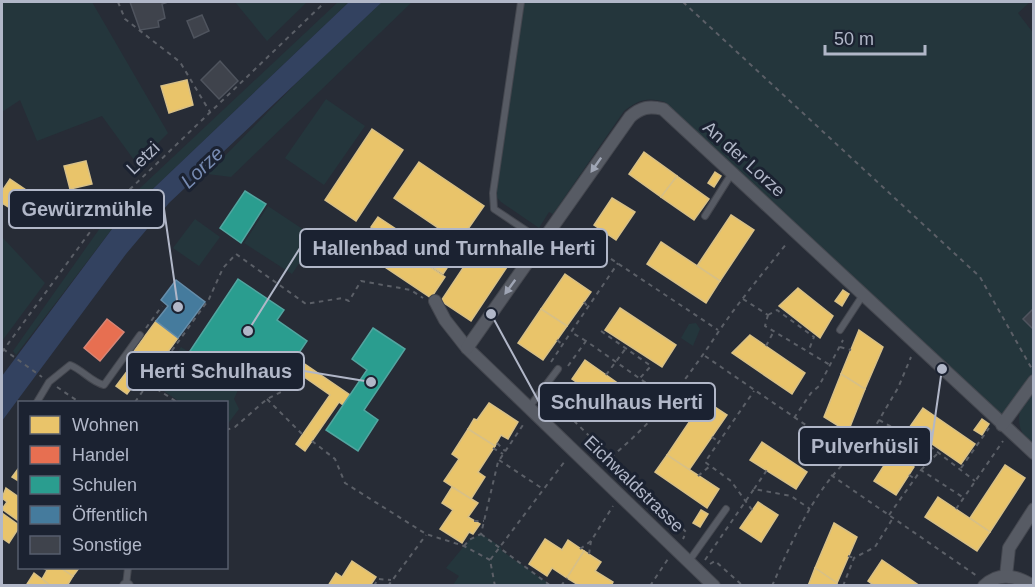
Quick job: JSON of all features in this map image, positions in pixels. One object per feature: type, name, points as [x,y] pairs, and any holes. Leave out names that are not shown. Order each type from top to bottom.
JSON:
[{"type":"street","name":"An der Lorze","points":[[468,348],[630,117],[639,109],[650,106],[663,109],[1034,453]]},
{"type":"street","name":"Eichwaldstrasse","points":[[436,303],[468,348],[533,412],[691,558],[714,585]]},
{"type":"street","points":[[1002,425],[1034,381]]},
{"type":"street","points":[[1006,576],[1009,548],[1034,509]]},
{"type":"street","points":[[984,585],[1006,576],[1022,579],[1033,585]]},
{"type":"lane","points":[[521,2],[493,194],[494,209],[542,241]]},
{"type":"lane","points":[[705,216],[732,173]]},
{"type":"lane","points":[[840,330],[863,294]]},
{"type":"lane","points":[[37,401],[50,382],[70,365],[80,369],[96,383],[104,384],[140,335]]},
{"type":"lane","points":[[533,412],[562,369]]},
{"type":"lane","points":[[691,558],[726,509]]},
{"type":"lane","points":[[126,585],[129,569]]},
{"type":"path","points":[[118,2],[125,19],[180,62],[210,112]]},
{"type":"path","name":"Letzi","points":[[2,350],[101,217],[325,2]]},
{"type":"path","points":[[683,2],[980,278],[1034,372]]},
{"type":"path","points":[[556,222],[719,331]]},
{"type":"path","points":[[611,457],[643,432],[704,356],[719,331],[796,231]]},
{"type":"path","points":[[136,401],[209,299],[224,268],[236,254],[306,304],[342,298],[349,302],[361,281],[411,290],[436,303]]},
{"type":"path","points":[[618,263],[571,332],[669,399]]},
{"type":"path","points":[[744,299],[768,315]]},
{"type":"path","points":[[584,302],[588,306]]},
{"type":"path","points":[[140,335],[162,306]]},
{"type":"path","points":[[808,352],[814,337],[798,323],[777,310],[768,315],[765,326],[774,331],[808,352],[830,365]]},
{"type":"path","points":[[601,331],[635,352],[651,366],[639,379]]},
{"type":"path","points":[[766,346],[774,331]]},
{"type":"path","points":[[794,418],[811,393],[819,386],[844,339]]},
{"type":"path","points":[[557,340],[563,345]]},
{"type":"path","points":[[562,369],[586,341]]},
{"type":"path","points":[[704,356],[851,456],[857,457],[898,388],[916,344]]},
{"type":"path","points":[[840,347],[851,350]]},
{"type":"path","points":[[606,375],[626,348]]},
{"type":"path","points":[[2,350],[78,401]]},
{"type":"path","points":[[228,429],[235,427],[267,399],[307,379]]},
{"type":"path","points":[[149,384],[175,401]]},
{"type":"path","points":[[544,398],[551,389]]},
{"type":"path","points":[[752,510],[731,481],[705,462],[754,391]]},
{"type":"path","points":[[481,534],[499,460],[533,412],[550,398],[686,532],[682,542],[691,558]]},
{"type":"path","points":[[267,399],[303,435]]},
{"type":"path","points":[[879,420],[901,432]]},
{"type":"path","points":[[961,469],[1002,425]]},
{"type":"path","points":[[956,509],[975,481],[1002,425]]},
{"type":"path","points":[[929,462],[897,440],[905,427],[933,446],[975,481]]},
{"type":"path","points":[[712,436],[719,442]]},
{"type":"path","points":[[312,441],[336,459],[345,483],[426,534],[464,546],[490,560]]},
{"type":"path","points":[[496,443],[506,451]]},
{"type":"path","points":[[493,448],[503,454]]},
{"type":"path","points":[[889,515],[921,470],[939,452]]},
{"type":"path","points":[[495,585],[490,560],[570,455]]},
{"type":"path","points":[[772,585],[797,528],[831,475],[851,456]]},
{"type":"path","points":[[499,460],[543,489]]},
{"type":"path","points":[[698,476],[710,466]]},
{"type":"path","points":[[743,585],[716,561],[708,566],[703,562],[767,470]]},
{"type":"path","points":[[921,470],[964,498]]},
{"type":"path","points":[[831,475],[984,585]]},
{"type":"path","points":[[909,476],[915,479]]},
{"type":"path","points":[[754,489],[791,496],[810,509]]},
{"type":"path","points":[[580,549],[591,541],[616,501]]},
{"type":"path","points":[[843,585],[854,558],[875,547],[893,518]]},
{"type":"path","points":[[474,521],[484,520]]},
{"type":"path","points":[[388,585],[426,534]]},
{"type":"path","points":[[464,546],[469,540],[481,534]]},
{"type":"path","points":[[481,534],[551,585]]},
{"type":"path","points":[[589,554],[591,541]]},
{"type":"path","points":[[650,585],[671,554]]},
{"type":"path","points":[[848,556],[854,558]]},
{"type":"path","points":[[561,585],[567,578]]},
{"type":"path","points":[[374,585],[378,579],[392,580]]},
{"type":"shaded area","points":[[2,2],[92,2],[168,133],[137,164],[102,116],[37,141],[20,100],[2,112]]},
{"type":"shaded area","points":[[235,2],[307,2],[267,41]]},
{"type":"shaded area","points":[[338,2],[349,2],[115,225],[16,355],[13,351],[105,221]]},
{"type":"shaded area","points":[[382,2],[412,2],[231,177],[207,174],[326,53]]},
{"type":"shaded area","points":[[521,2],[1030,2],[1018,13],[1034,34],[1033,447],[1023,435],[1019,424],[1023,396],[1001,416],[665,102],[644,100],[624,111],[553,214],[549,212],[539,228],[501,202],[493,193]]},
{"type":"shaded area","points":[[326,99],[365,126],[324,185],[285,158]]},
{"type":"shaded area","points":[[268,206],[316,238],[292,274],[244,243]]},
{"type":"shaded area","points":[[195,219],[220,237],[199,266],[173,248]]},
{"type":"shaded area","points":[[2,237],[45,283],[2,341]]},
{"type":"shaded area","points":[[696,323],[700,329],[693,346],[681,338],[689,324]]},
{"type":"shaded area","points":[[181,347],[240,385],[234,399],[239,409],[228,424],[228,401],[179,401],[155,385]]},
{"type":"shaded area","points":[[481,534],[551,585],[453,585],[459,576],[446,568],[469,540]]},
{"type":"water","name":"Lorze","points":[[349,2],[382,2],[169,203],[126,254],[2,421],[2,376],[115,225]]},
{"type":"building: Wohnen","points":[[187,80],[193,105],[169,113],[161,86]]},
{"type":"building: Wohnen","points":[[372,129],[403,150],[356,221],[325,200]]},
{"type":"building: Wohnen","points":[[644,152],[677,176],[661,197],[629,174]]},
{"type":"building: Wohnen","points":[[86,161],[92,184],[70,189],[64,166]]},
{"type":"building: Wohnen","points":[[419,162],[484,206],[459,242],[394,198]]},
{"type":"building: Wohnen","points":[[715,172],[721,176],[714,187],[708,183]]},
{"type":"building: Wohnen","points":[[677,176],[709,199],[694,220],[661,197]]},
{"type":"building: Wohnen","points":[[10,179],[29,192],[24,200],[42,212],[32,227],[12,215],[15,211],[2,203],[2,191]]},
{"type":"building: Wohnen","points":[[612,198],[635,212],[616,240],[594,225]]},
{"type":"building: Wohnen","points":[[731,215],[754,230],[720,281],[697,266]]},
{"type":"building: Wohnen","points":[[378,217],[408,237],[401,247],[371,227]]},
{"type":"building: Wohnen","points":[[372,228],[445,277],[431,298],[358,249]]},
{"type":"building: Wohnen","points":[[483,238],[513,258],[471,321],[441,301]]},
{"type":"building: Wohnen","points":[[661,242],[720,281],[706,303],[647,264]]},
{"type":"building: Wohnen","points":[[419,245],[449,265],[443,274],[413,255]]},
{"type":"building: Wohnen","points":[[565,274],[591,292],[567,326],[541,309]]},
{"type":"building: Wohnen","points":[[798,288],[833,316],[820,338],[779,306]]},
{"type":"building: Wohnen","points":[[843,290],[849,294],[842,306],[835,301]]},
{"type":"building: Wohnen","points":[[620,308],[676,345],[662,367],[605,330]]},
{"type":"building: Wohnen","points":[[541,309],[567,326],[543,360],[518,343]]},
{"type":"building: Wohnen","points":[[156,321],[178,338],[154,371],[131,355]]},
{"type":"building: Wohnen","points":[[859,330],[883,347],[865,389],[841,374]]},
{"type":"building: Wohnen","points":[[750,335],[805,373],[792,394],[732,353]]},
{"type":"building: Wohnen","points":[[296,358],[350,395],[343,405],[339,402],[305,451],[296,444],[330,395],[290,367]]},
{"type":"building: Wohnen","points":[[585,360],[633,394],[620,412],[572,379]]},
{"type":"building: Wohnen","points":[[131,366],[142,374],[127,394],[116,386]]},
{"type":"building: Wohnen","points":[[841,374],[865,389],[848,432],[824,417]]},
{"type":"building: Wohnen","points":[[704,400],[727,415],[689,470],[667,455]]},
{"type":"building: Wohnen","points":[[489,403],[518,422],[508,439],[501,435],[495,446],[468,429]]},
{"type":"building: Wohnen","points":[[923,408],[975,444],[961,464],[909,428]]},
{"type":"building: Wohnen","points":[[982,419],[989,424],[982,435],[974,430]]},
{"type":"building: Wohnen","points":[[468,429],[495,446],[478,472],[485,477],[471,499],[444,481],[459,459],[452,454]]},
{"type":"building: Wohnen","points":[[762,442],[807,472],[796,489],[750,460]]},
{"type":"building: Wohnen","points":[[892,453],[914,467],[896,495],[874,481]]},
{"type":"building: Wohnen","points":[[667,455],[719,489],[707,508],[655,472]]},
{"type":"building: Wohnen","points":[[1005,465],[1025,478],[990,532],[970,518]]},
{"type":"building: Wohnen","points":[[18,469],[18,481],[12,477]]},
{"type":"building: Wohnen","points":[[452,487],[478,503],[468,517],[480,524],[473,534],[469,532],[462,543],[440,529],[453,510],[442,503]]},
{"type":"building: Wohnen","points":[[6,488],[18,497],[18,521],[2,509],[7,502],[2,498]]},
{"type":"building: Wohnen","points":[[938,497],[990,532],[977,551],[925,517]]},
{"type":"building: Wohnen","points":[[758,502],[778,515],[761,542],[740,528]]},
{"type":"building: Wohnen","points":[[701,510],[708,514],[700,527],[693,523]]},
{"type":"building: Wohnen","points":[[2,513],[18,525],[18,529],[9,543],[2,538]]},
{"type":"building: Wohnen","points":[[834,523],[857,537],[837,583],[815,568]]},
{"type":"building: Wohnen","points":[[545,539],[562,550],[568,540],[584,551],[567,578],[552,568],[547,576],[529,564]]},
{"type":"building: Wohnen","points":[[584,551],[601,562],[595,571],[613,582],[611,586],[580,586],[567,578]]},
{"type":"building: Wohnen","points":[[882,560],[920,586],[875,586],[868,581]]},
{"type":"building: Wohnen","points":[[352,561],[376,577],[370,586],[328,586],[336,573],[342,577]]},
{"type":"building: Wohnen","points":[[815,568],[837,583],[836,586],[808,586]]},
{"type":"building: Wohnen","points":[[45,569],[62,569],[73,576],[67,586],[51,586],[42,579],[47,570]]},
{"type":"building: Wohnen","points":[[62,569],[78,569],[73,576]]},
{"type":"building: Wohnen","points":[[34,573],[42,579],[51,586],[27,584]]},
{"type":"building: Handel","points":[[107,319],[124,332],[100,361],[84,348]]},
{"type":"building: Schulen","points":[[245,191],[266,204],[241,243],[220,228]]},
{"type":"building: Schulen","points":[[238,279],[284,310],[277,320],[307,341],[286,372],[266,359],[246,388],[190,351]]},
{"type":"building: Schulen","points":[[373,328],[405,349],[364,410],[378,420],[358,451],[326,430],[367,370],[352,359]]},
{"type":"building: Öffentlich","points":[[176,280],[205,302],[178,338],[156,321],[168,306],[161,300]]},
{"type":"building: Sonstige","points":[[130,2],[168,2],[162,4],[165,18],[158,21],[159,27],[140,30]]},
{"type":"building: Sonstige","points":[[202,15],[209,31],[194,38],[187,21]]},
{"type":"building: Sonstige","points":[[220,61],[238,81],[219,99],[201,80]]},
{"type":"building: Sonstige","points":[[1034,308],[1034,330],[1023,319]]},
{"type":"place","name":"Gewürzmühle","points":[[178,307]]},
{"type":"place","name":"Schulhaus Herti","points":[[491,314]]},
{"type":"place","name":"Hallenbad und Turnhalle Herti","points":[[248,331]]},
{"type":"place","name":"Pulverhüsli","points":[[942,369]]},
{"type":"place","name":"Herti Schulhaus","points":[[371,382]]}]
